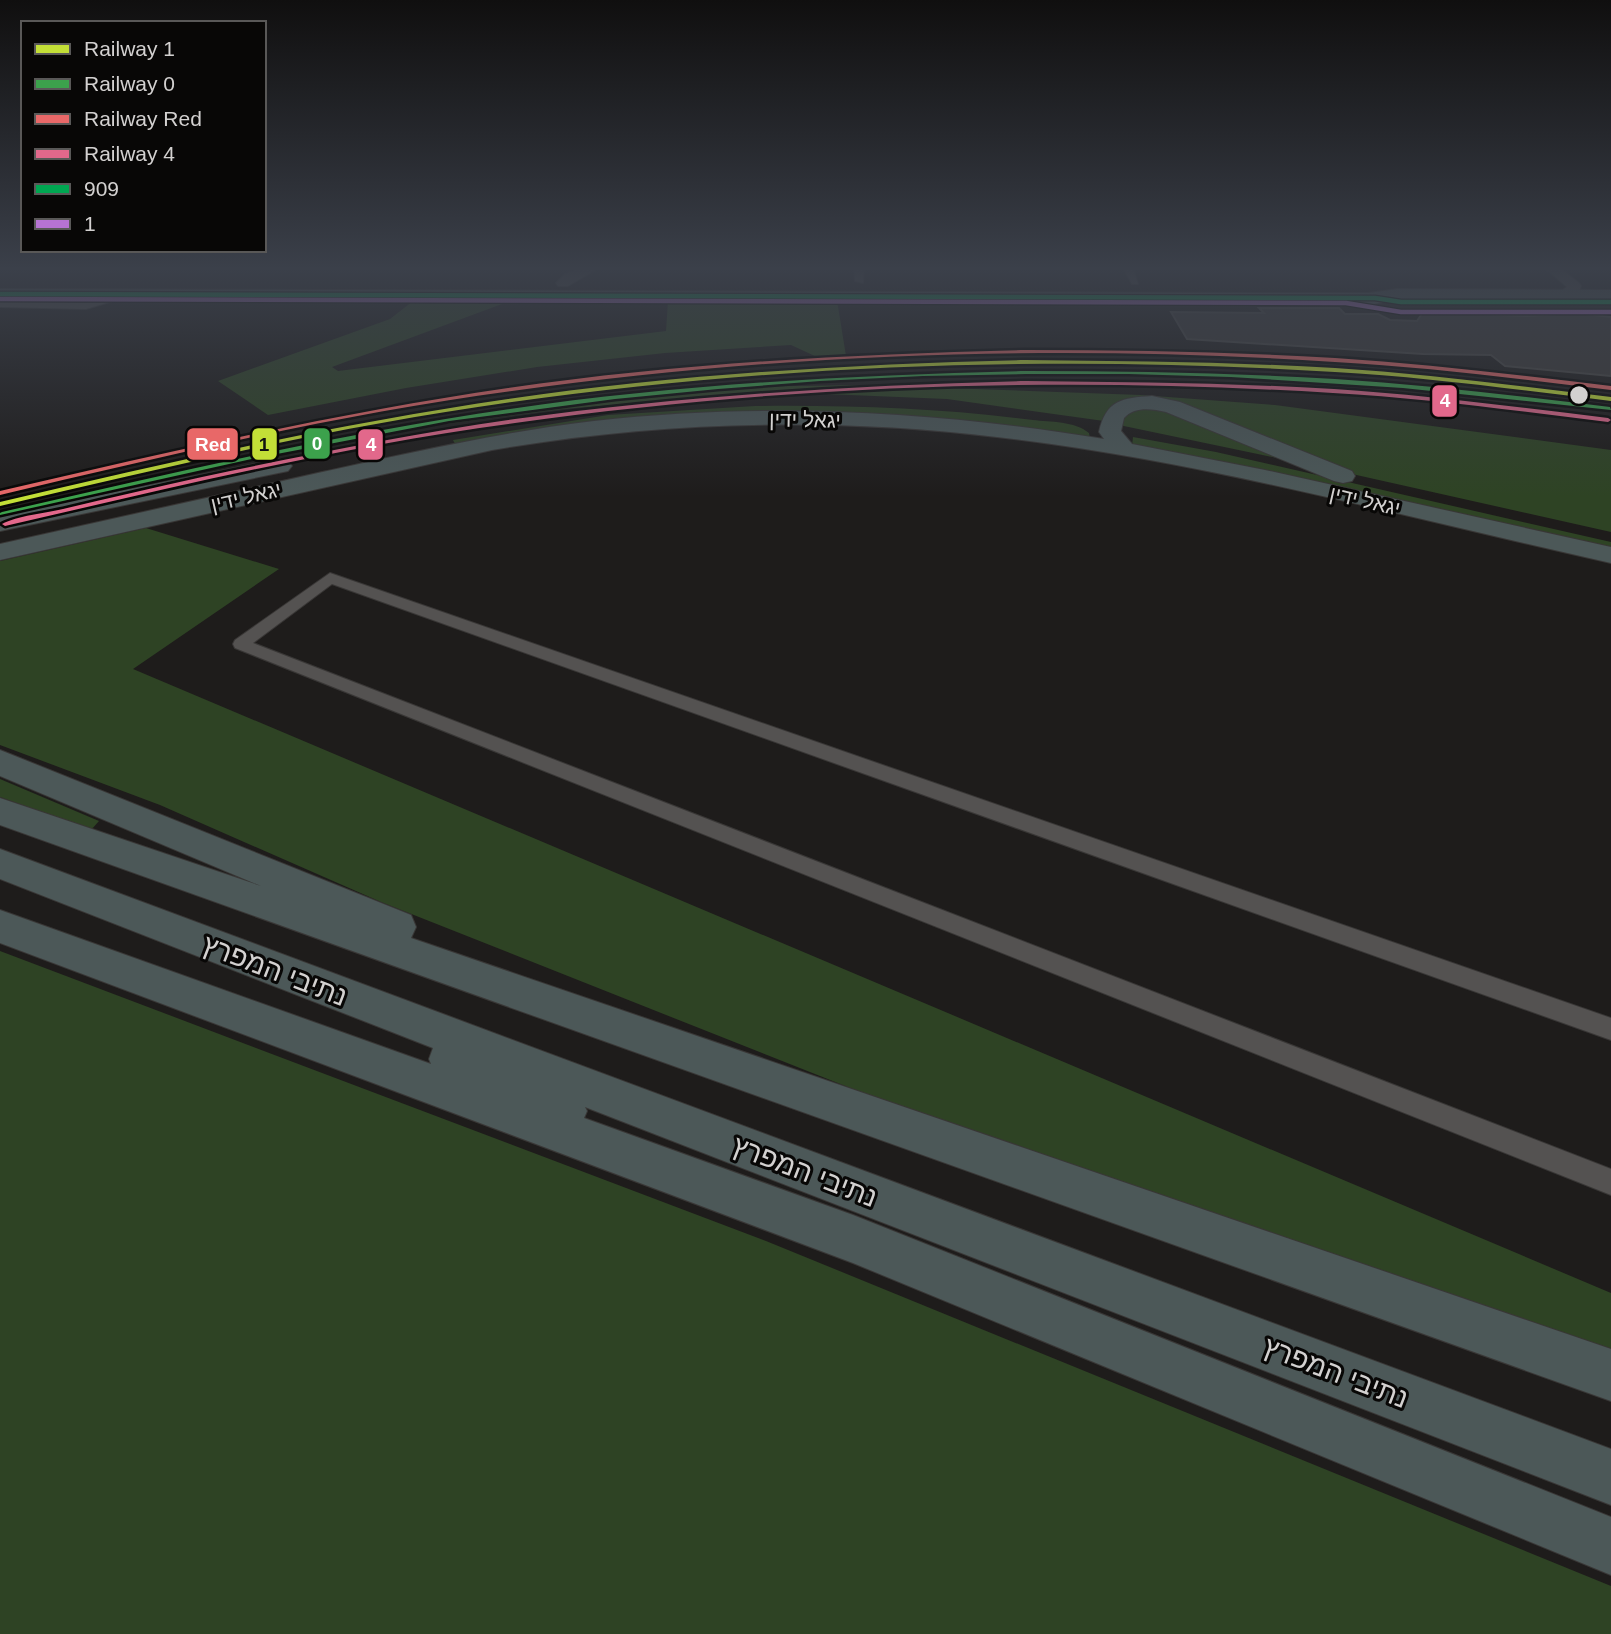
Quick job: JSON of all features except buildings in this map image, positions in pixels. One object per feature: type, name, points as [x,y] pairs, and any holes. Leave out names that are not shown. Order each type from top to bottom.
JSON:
[{"type":"highway","name":"יגאל ידין","points":[[0,533],[393,446],[587,413],[724,401],[811,401],[943,406],[1110,427],[1202,444],[1611,538]]},
{"type":"highway","name":"יגאל ידין","points":[[0,552],[436,454],[598,427],[765,419],[888,422],[1014,432],[1124,449],[1611,555]]},
{"type":"highway","points":[[1110,427],[1112,436],[1124,449]]},
{"type":"highway","points":[[0,523],[191,482],[393,446]]},
{"type":"highway","points":[[0,762],[736,1068]]},
{"type":"highway","points":[[0,811],[1611,1375]]},
{"type":"highway","name":"נתיבי המפרץ","points":[[0,864],[1611,1477]]},
{"type":"highway","points":[[105,905],[853,1240]]},
{"type":"highway","points":[[0,926],[853,1240],[1611,1546]]},
{"type":"street","points":[[1611,1029],[330,578],[241,644],[1611,1182]]},
{"type":"green space","points":[[320,344],[393,344],[332,367],[338,371],[557,344],[844,344],[846,356],[817,357],[791,345],[665,353],[537,367],[406,388],[268,415],[218,381]]},
{"type":"green space","points":[[862,385],[1141,395],[1275,405],[1611,450],[1611,532],[1352,474],[1153,401],[1104,421],[947,399],[801,393],[734,395],[563,409],[359,435],[663,388]]},
{"type":"green space","points":[[1153,405],[1282,459],[1119,425],[1124,412]]},
{"type":"green space","points":[[755,406],[894,408],[998,416],[1070,424],[1089,433],[1090,439],[826,413],[455,444],[453,440],[608,415]]},
{"type":"green space","points":[[1133,437],[1216,452],[1611,542],[1611,551],[1132,446]]},
{"type":"green space","points":[[146,528],[279,569],[133,669],[1611,1293],[1611,1352],[868,1095],[381,902],[160,805],[0,745],[0,561]]},
{"type":"green space","points":[[0,779],[99,821],[91,830],[0,797]]},
{"type":"green space","points":[[0,951],[766,1241],[1611,1586],[1611,1634],[0,1634]]},
{"type":"rail line","name":"Red","points":[[0,493],[255,435],[448,399],[614,376],[820,359],[1026,352],[1232,355],[1404,365],[1611,388]]},
{"type":"rail line","name":"1","points":[[0,504],[255,446],[448,410],[614,387],[819,369],[1025,362],[1232,365],[1404,376],[1611,399]]},
{"type":"rail line","name":"0","points":[[2,514],[256,456],[449,420],[615,397],[820,380],[1026,373],[1231,376],[1403,386],[1610,409]]},
{"type":"rail line","name":"4","points":[[5,524],[258,467],[450,431],[616,408],[821,390],[1026,383],[1232,386],[1403,397],[1608,420]]}]
